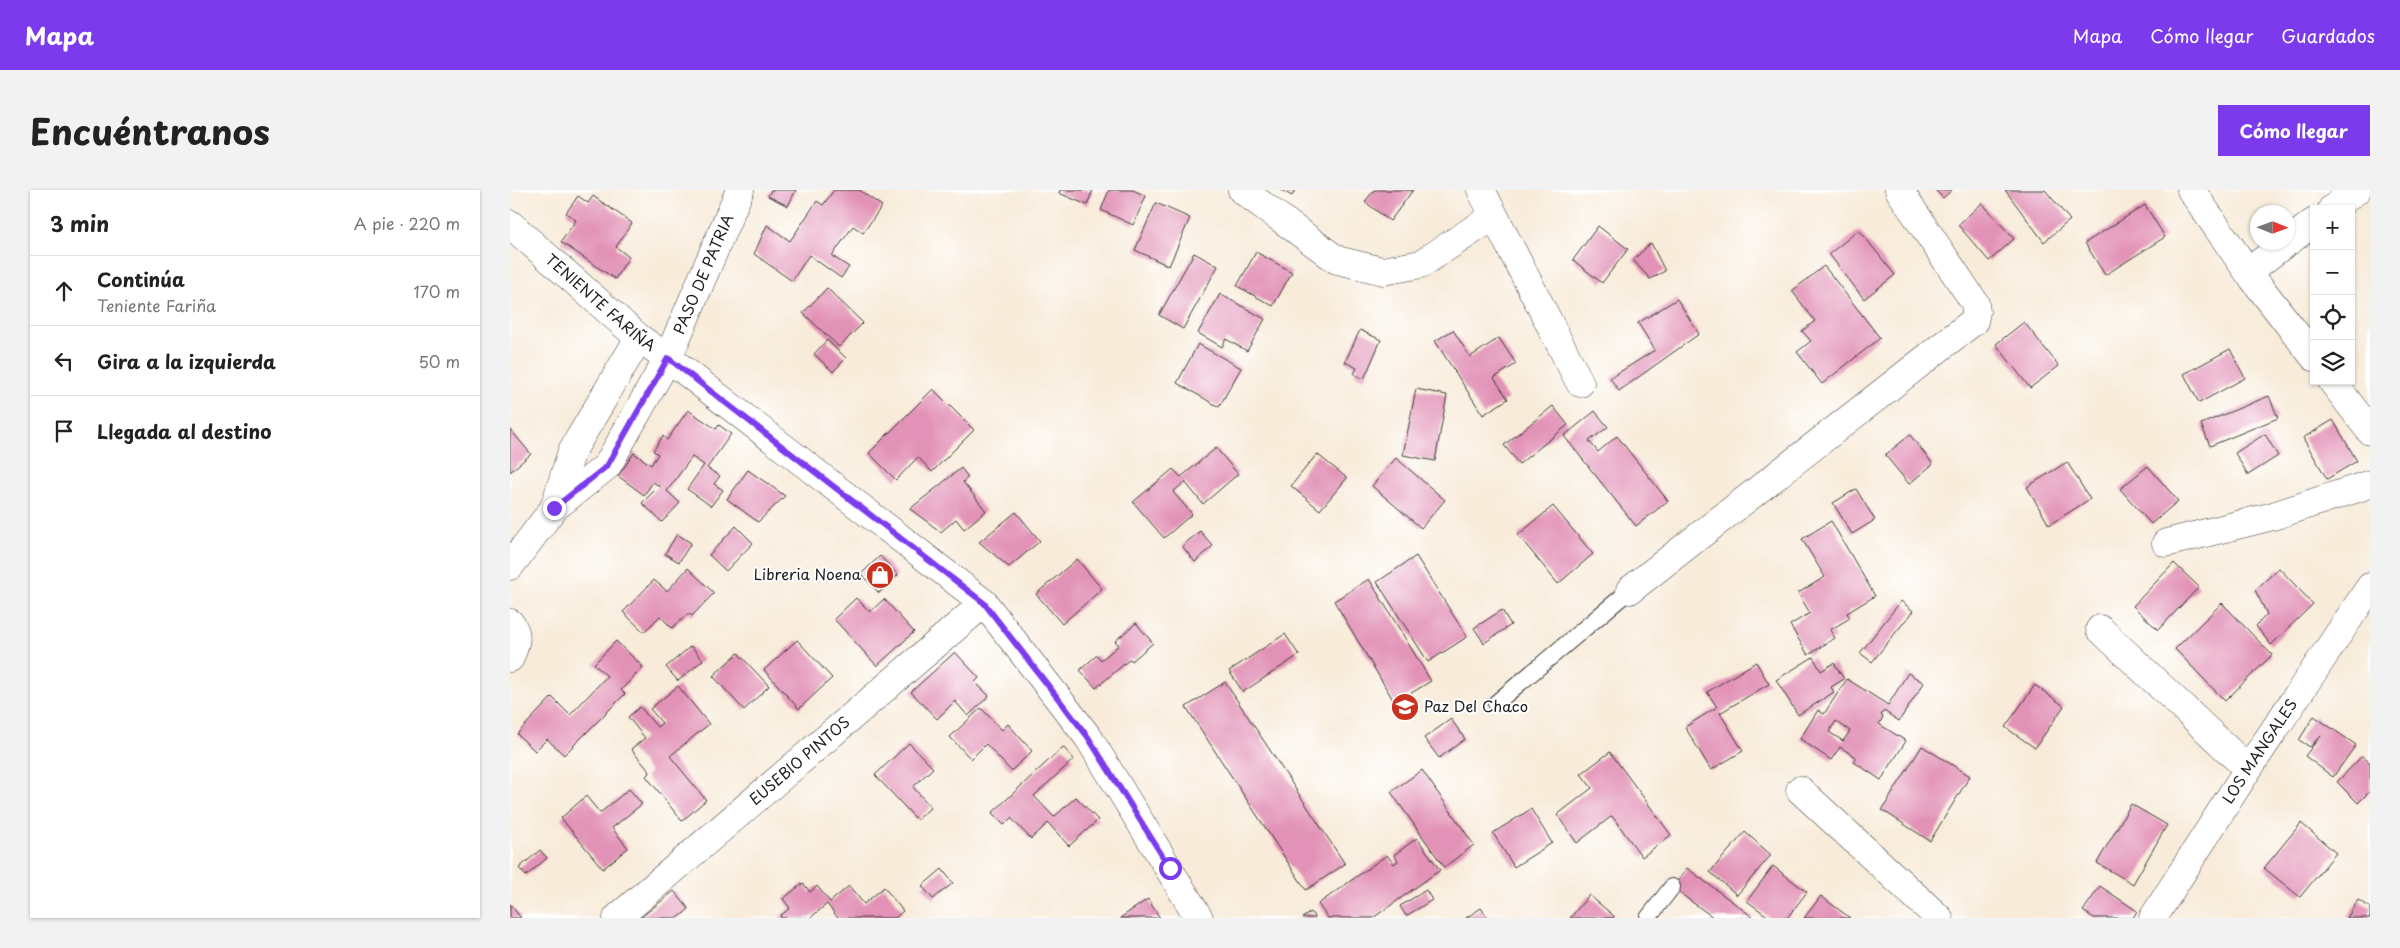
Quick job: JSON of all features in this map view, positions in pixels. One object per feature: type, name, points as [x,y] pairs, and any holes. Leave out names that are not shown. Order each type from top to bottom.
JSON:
[{"type":"street","name":"PASO DE PATRIA","points":[[554,508],[607,466],[668,358],[740,190]]},
{"type":"street","points":[[1242,190],[1337,260],[1383,270],[1421,264],[1494,216]]},
{"type":"street","points":[[1481,190],[1580,383]]},
{"type":"street","points":[[1630,590],[1974,321],[1975,303],[1899,190]]},
{"type":"street","points":[[2191,190],[2248,272],[2310,353]]},
{"type":"street","points":[[2337,205],[2357,190]]},
{"type":"street","name":"TENIENTE FARIÑA","points":[[510,224],[639,338],[668,358],[984,603],[1088,737],[1198,918]]},
{"type":"street","points":[[2295,236],[2310,225]]},
{"type":"street","points":[[2248,272],[2277,250]]},
{"type":"street","points":[[510,566],[554,508],[572,451],[639,338]]},
{"type":"street","points":[[2335,385],[2370,431]]},
{"type":"street","points":[[2166,543],[2273,516],[2370,484]]},
{"type":"street","name":"LOS MANGALES","points":[[2153,918],[2248,768],[2370,587]]},
{"type":"street","name":"EUSEBIO PINTOS","points":[[617,918],[984,603]]},
{"type":"street","points":[[510,623],[516,638],[510,658]]},
{"type":"street","points":[[2100,629],[2248,768]]},
{"type":"street","points":[[1800,790],[1939,918]]},
{"type":"lane","points":[[1496,703],[1630,590]]},
{"type":"lane","points":[[1648,918],[1672,887]]},
{"type":"building","points":[[771,190],[796,190],[788,206],[768,196]]},
{"type":"building","points":[[834,190],[859,190],[882,206],[863,233],[853,226],[832,256],[849,267],[841,278],[809,255],[792,281],[754,254],[767,225],[790,241],[817,201],[823,205]]},
{"type":"building","points":[[1060,190],[1093,190],[1087,205],[1059,193]]},
{"type":"building","points":[[1109,190],[1133,190],[1146,196],[1133,225],[1101,210]]},
{"type":"building","points":[[1281,190],[1295,190],[1292,196]]},
{"type":"building","points":[[1374,190],[1413,190],[1390,221],[1365,202]]},
{"type":"building","points":[[1935,190],[1952,190],[1943,198]]},
{"type":"building","points":[[2005,190],[2045,190],[2070,220],[2044,242]]},
{"type":"building","points":[[578,196],[588,203],[593,196],[632,223],[616,247],[629,257],[615,279],[561,242],[576,220],[566,213]]},
{"type":"building","points":[[1156,203],[1190,218],[1169,266],[1135,250]]},
{"type":"building","points":[[1982,203],[2014,239],[1989,261],[1958,225]]},
{"type":"building","points":[[2145,205],[2165,237],[2105,275],[2085,243]]},
{"type":"building","points":[[1598,226],[1628,249],[1602,283],[1573,260]]},
{"type":"building","points":[[1859,230],[1895,275],[1864,299],[1829,254]]},
{"type":"building","points":[[1651,243],[1665,271],[1650,279],[1633,260]]},
{"type":"building","points":[[1256,252],[1292,272],[1273,306],[1237,286]]},
{"type":"building","points":[[1194,253],[1218,266],[1183,329],[1159,315]]},
{"type":"building","points":[[1824,266],[1880,338],[1822,384],[1797,352],[1811,341],[1802,331],[1815,321],[1792,291]]},
{"type":"building","points":[[827,288],[863,323],[839,347],[803,313]]},
{"type":"building","points":[[1220,294],[1265,319],[1247,351],[1226,339],[1222,347],[1198,333]]},
{"type":"building","points":[[1677,299],[1699,334],[1619,391],[1610,378],[1655,350],[1638,323]]},
{"type":"building","points":[[2024,322],[2059,366],[2030,388],[1996,344]]},
{"type":"building","points":[[1360,330],[1381,340],[1364,379],[1354,374],[1357,368],[1345,362]]},
{"type":"building","points":[[1453,330],[1470,357],[1499,338],[1516,364],[1494,378],[1508,399],[1483,415],[1435,341]]},
{"type":"building","points":[[827,340],[846,358],[833,372],[814,354]]},
{"type":"building","points":[[1198,344],[1241,368],[1219,407],[1177,383]]},
{"type":"building","points":[[2230,349],[2245,378],[2199,403],[2184,374]]},
{"type":"building","points":[[933,389],[974,430],[932,472],[918,457],[896,480],[869,453]]},
{"type":"building","points":[[1416,389],[1447,395],[1435,461],[1403,455]]},
{"type":"building","points":[[2269,396],[2278,418],[2210,446],[2201,424]]},
{"type":"building","points":[[1553,406],[1568,425],[1519,464],[1504,445]]},
{"type":"building","points":[[688,410],[716,429],[719,425],[731,434],[707,468],[720,476],[714,484],[723,490],[711,506],[687,489],[704,465],[692,457],[667,491],[680,503],[662,522],[642,503],[659,486],[653,482],[644,495],[618,476],[634,453],[651,465],[658,454],[653,451],[663,436],[667,440]]},
{"type":"building","points":[[1595,411],[1608,427],[1589,441],[1598,452],[1617,436],[1668,501],[1636,526],[1564,436]]},
{"type":"building","points":[[2333,420],[2357,461],[2327,479],[2303,438]]},
{"type":"building","points":[[510,429],[531,454],[510,472]]},
{"type":"building","points":[[2265,434],[2278,456],[2248,475],[2235,453]]},
{"type":"building","points":[[1910,435],[1933,464],[1909,484],[1885,455]]},
{"type":"building","points":[[1216,448],[1238,474],[1203,504],[1185,482],[1173,492],[1192,514],[1164,538],[1133,502],[1173,469],[1181,477]]},
{"type":"building","points":[[1317,454],[1347,478],[1320,510],[1291,486]]},
{"type":"building","points":[[1396,458],[1445,500],[1421,528],[1372,486]]},
{"type":"building","points":[[2067,462],[2090,499],[2049,525],[2027,487]]},
{"type":"building","points":[[2148,466],[2178,501],[2151,524],[2120,489]]},
{"type":"building","points":[[961,468],[968,477],[963,482],[986,511],[964,529],[956,519],[941,532],[910,509]]},
{"type":"building","points":[[748,470],[785,496],[758,522],[727,499]]},
{"type":"building","points":[[1856,489],[1875,520],[1852,534],[1833,503]]},
{"type":"building","points":[[1553,506],[1593,554],[1558,584],[1518,535]]},
{"type":"building","points":[[1016,512],[1040,541],[1009,567],[979,542]]},
{"type":"building","points":[[1831,521],[1875,596],[1847,613],[1850,618],[1830,630],[1835,638],[1808,655],[1790,625],[1810,613],[1798,593],[1825,577],[1802,539]]},
{"type":"building","points":[[736,526],[753,543],[726,571],[709,555]]},
{"type":"building","points":[[1200,531],[1213,546],[1195,562],[1182,546]]},
{"type":"building","points":[[677,534],[691,543],[679,562],[665,554]]},
{"type":"building","name":"Libreria Noena","points":[[880,556],[898,575],[879,593],[861,574]]},
{"type":"building","points":[[1416,556],[1467,637],[1428,662],[1377,582]]},
{"type":"building","points":[[1077,559],[1102,589],[1062,624],[1036,594]]},
{"type":"building","points":[[2174,563],[2199,587],[2158,630],[2133,606]]},
{"type":"building","points":[[688,568],[714,593],[692,616],[689,613],[672,628],[660,616],[644,632],[623,612],[654,580],[667,591]]},
{"type":"building","points":[[2279,568],[2313,604],[2271,645],[2256,626],[2267,614],[2255,590]]},
{"type":"building","points":[[1369,579],[1431,681],[1395,703],[1334,601]]},
{"type":"building","points":[[856,598],[870,612],[884,599],[914,632],[877,666],[834,619]]},
{"type":"building","points":[[1901,601],[1913,611],[1872,662],[1860,653]]},
{"type":"building","points":[[2222,603],[2272,655],[2225,701],[2175,649]]},
{"type":"building","points":[[1502,610],[1511,625],[1484,643],[1474,628]]},
{"type":"building","points":[[1136,623],[1153,643],[1132,661],[1130,659],[1096,688],[1080,670],[1097,655],[1101,660],[1119,645],[1115,641]]},
{"type":"building","points":[[1285,634],[1299,655],[1243,692],[1229,671]]},
{"type":"building","points":[[797,640],[832,678],[799,709],[764,670]]},
{"type":"building","points":[[616,641],[643,667],[621,690],[625,694],[564,755],[547,739],[535,751],[517,734],[552,697],[570,715],[607,676],[594,664]]},
{"type":"building","points":[[691,646],[703,660],[678,681],[666,667]]},
{"type":"building","points":[[955,652],[979,678],[975,682],[989,696],[968,716],[955,701],[937,719],[911,692]]},
{"type":"building","points":[[738,653],[769,686],[744,710],[713,676]]},
{"type":"building","points":[[1813,657],[1821,671],[1834,663],[1844,679],[1831,687],[1834,692],[1798,715],[1776,680]]},
{"type":"building","points":[[1756,662],[1769,684],[1720,713],[1743,751],[1711,770],[1685,727],[1717,707],[1707,692]]},
{"type":"building","points":[[1908,673],[1924,683],[1899,721],[1884,711],[1881,715],[1883,717],[1879,724],[1906,741],[1881,780],[1854,762],[1857,758],[1840,747],[1831,760],[1800,739],[1818,710],[1824,714],[1847,679],[1888,705]],"holes":[[[1836,721],[1850,731],[1843,741],[1829,732]]]},
{"type":"building","points":[[1225,682],[1345,864],[1306,890],[1186,707]]},
{"type":"building","points":[[2035,685],[2064,706],[2035,748],[2005,727]]},
{"type":"building","points":[[678,686],[709,724],[670,756],[706,800],[682,821],[646,776],[650,772],[631,749],[645,738],[628,717],[640,707],[657,727],[662,723],[650,709]]},
{"type":"building","points":[[981,708],[1002,730],[1008,724],[1032,751],[1011,771],[986,744],[971,759],[950,737]]},
{"type":"building","points":[[2314,716],[2356,745],[2333,777],[2305,756],[2321,735],[2310,747],[2299,740]]},
{"type":"building","points":[[1451,719],[1465,739],[1439,758],[1424,738]]},
{"type":"building","points":[[909,743],[933,768],[913,787],[931,807],[917,820],[875,775]]},
{"type":"building","points":[[1922,746],[1970,776],[1930,841],[1882,810]]},
{"type":"building","points":[[1063,747],[1074,759],[1034,796],[1054,817],[1076,797],[1098,820],[1069,846],[1048,823],[1031,839],[1011,818],[1004,825],[992,813]]},
{"type":"building","points":[[1610,752],[1671,835],[1642,857],[1612,816],[1577,843],[1557,815],[1592,788],[1581,774]]},
{"type":"building","points":[[2362,756],[2370,763],[2370,791],[2358,803],[2337,782]]},
{"type":"building","points":[[1422,770],[1474,845],[1444,867],[1391,792]]},
{"type":"building","points":[[629,789],[642,804],[612,828],[628,848],[603,869],[561,818],[586,796],[600,813]]},
{"type":"building","points":[[2131,804],[2167,825],[2133,884],[2097,863]]},
{"type":"building","points":[[1531,809],[1552,843],[1514,867],[1493,833]]},
{"type":"building","points":[[2301,823],[2336,853],[2300,897],[2264,868]]},
{"type":"building","points":[[1745,832],[1771,855],[1737,895],[1710,872]]},
{"type":"building","points":[[1417,838],[1440,870],[1373,918],[1328,918],[1318,904],[1387,855],[1394,864],[1398,861],[1394,855]]},
{"type":"building","points":[[540,850],[547,858],[526,876],[519,868]]},
{"type":"building","points":[[1773,866],[1807,892],[1787,918],[1770,918],[1747,901]]},
{"type":"building","points":[[1687,868],[1754,918],[1714,918],[1673,888]]},
{"type":"building","points":[[942,869],[953,883],[933,899],[922,886]]},
{"type":"building","points":[[803,883],[810,892],[817,886],[830,902],[849,886],[864,904],[884,887],[903,911],[895,918],[838,918],[827,904],[810,918],[781,918],[780,916],[790,908],[783,899]]},
{"type":"building","points":[[2100,886],[2137,911],[2133,918],[2094,918],[2083,911]]},
{"type":"building","points":[[1426,890],[1432,900],[1406,916],[1400,906]]},
{"type":"building","points":[[674,891],[689,909],[678,918],[640,918]]},
{"type":"building","points":[[1589,895],[1614,916],[1613,918],[1570,918]]},
{"type":"building","points":[[1821,896],[1850,918],[1804,918]]},
{"type":"building","points":[[1148,899],[1160,918],[1120,918]]},
{"type":"building","points":[[2358,900],[2370,907],[2370,918],[2347,918]]},
{"type":"building","points":[[510,904],[521,918],[510,918]]},
{"type":"building","points":[[1481,908],[1488,918],[1466,918]]},
{"type":"building","points":[[1311,912],[1315,918],[1302,918]]},
{"type":"place","name":"Libreria Noena","points":[[880,575]]},
{"type":"place","name":"Paz Del Chaco","points":[[1405,707]]},
{"type":"route","points":[[554,508],[607,466],[668,358],[984,603],[1088,737],[1170,868]]}]
